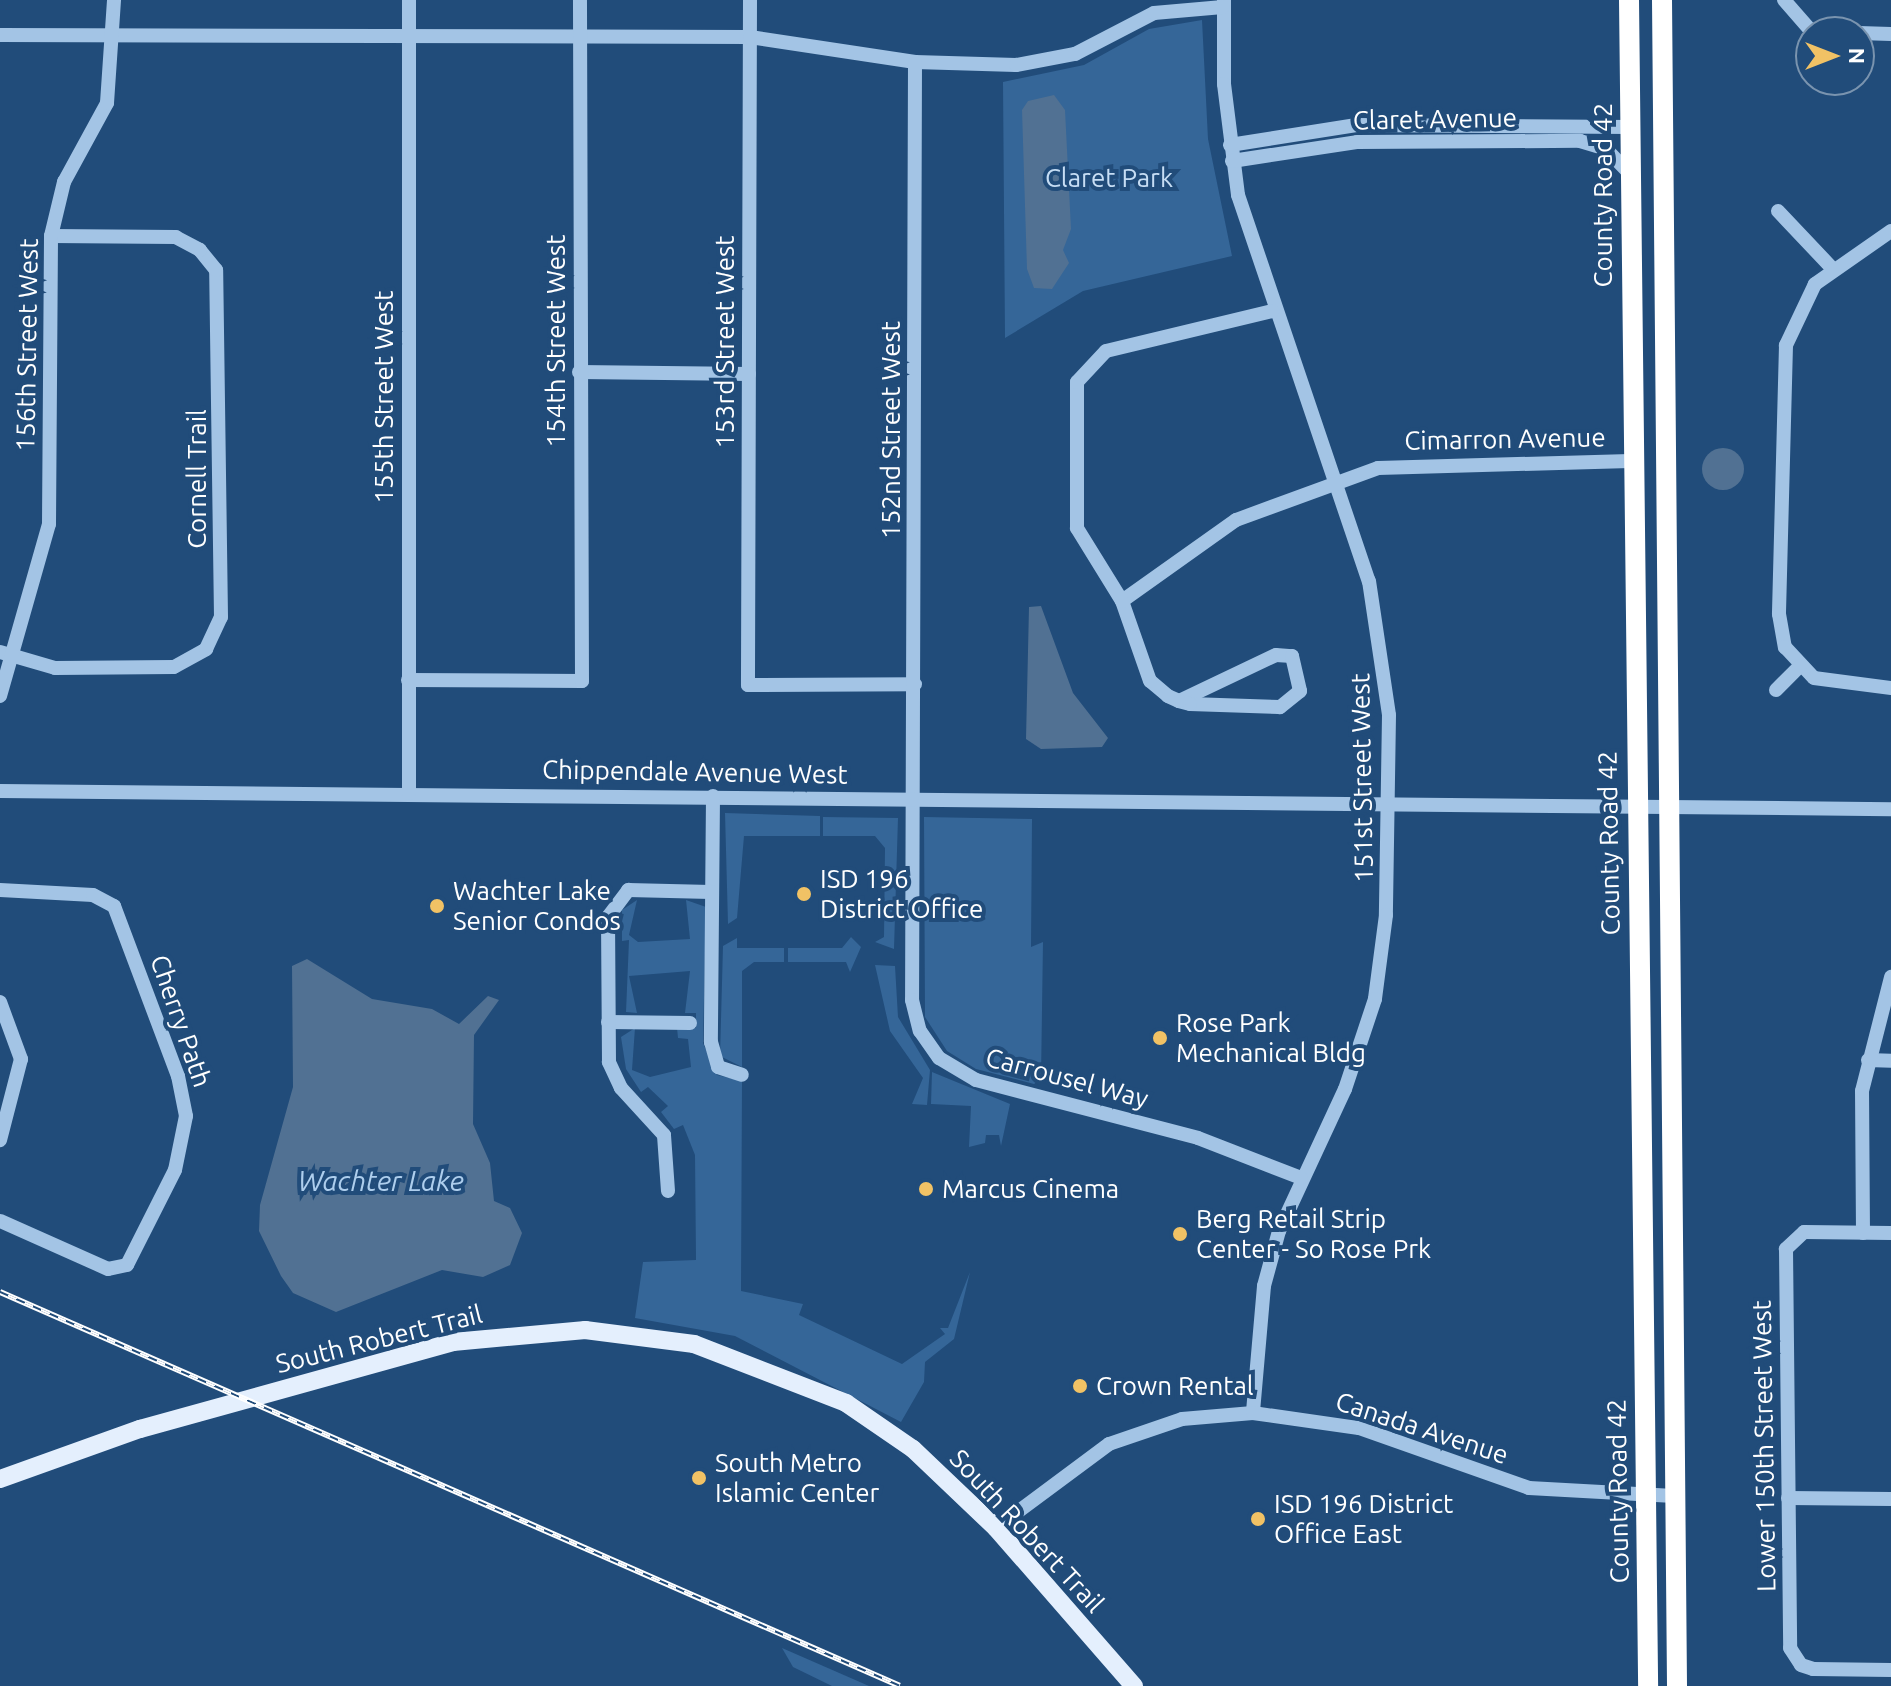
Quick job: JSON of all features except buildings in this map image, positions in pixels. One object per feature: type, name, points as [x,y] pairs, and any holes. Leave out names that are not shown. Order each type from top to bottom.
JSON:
[{"type":"highway","name":"County Road 42","points":[[1629,0],[1630,461],[1648,1686]]},
{"type":"highway","points":[[1662,0],[1665,805],[1677,1686]]},
{"type":"highway","points":[[1629,127],[1649,143],[1649,310],[1662,332]]},
{"type":"highway","points":[[1640,1142],[1665,1187],[1672,1389]]},
{"type":"main road","name":"South Robert Trail","points":[[0,1479],[98,1442],[416,1351],[585,1330],[694,1344],[846,1403],[913,1449],[996,1528],[1134,1686]]},
{"type":"street","name":"156th Street West","points":[[0,696],[5,654],[49,524],[51,236],[64,182],[107,103],[115,35],[114,0]]},
{"type":"street","name":"155th Street West","points":[[409,0],[409,793]]},
{"type":"street","name":"154th Street West","points":[[408,680],[582,681],[580,0]]},
{"type":"street","name":"153rd Street West","points":[[750,0],[748,685],[915,684]]},
{"type":"street","points":[[1784,0],[1798,16]]},
{"type":"street","points":[[0,35],[750,37],[915,62],[1040,63],[1154,13],[1224,3]]},
{"type":"street","name":"151st Street West","points":[[1224,3],[1232,161],[1272,311],[1336,483],[1382,642],[1389,803],[1375,999],[1345,1089],[1301,1178],[1264,1286],[1253,1413]]},
{"type":"street","name":"152nd Street West","points":[[913,798],[915,62]]},
{"type":"street","name":"Claret Avenue","points":[[1230,145],[1356,125],[1629,127]]},
{"type":"street","name":"Claret Avenue","points":[[1232,161],[1357,142],[1580,141],[1606,149],[1629,173]]},
{"type":"street","points":[[1778,211],[1831,267]]},
{"type":"street","points":[[1891,231],[1831,267],[1802,307],[1781,375],[1779,614],[1785,647],[1799,667],[1830,684],[1891,688]]},
{"type":"street","name":"Cornell Trail","points":[[5,654],[55,668],[174,667],[206,649],[221,617],[216,270],[200,250],[176,237],[51,236]]},
{"type":"street","points":[[1179,701],[1276,655],[1292,656],[1300,691],[1280,707],[1179,701],[1143,672],[1122,601],[1075,521],[1081,374],[1106,351],[1272,311]]},
{"type":"street","points":[[579,372],[749,374]]},
{"type":"street","name":"Cimarron Avenue","points":[[1122,601],[1236,520],[1336,483],[1404,463],[1630,461]]},
{"type":"street","points":[[1776,690],[1799,667]]},
{"type":"street","name":"Chippendale Avenue West","points":[[0,791],[1891,809]]},
{"type":"street","points":[[713,796],[711,1042],[718,1067],[742,1075]]},
{"type":"street","name":"Carrousel Way","points":[[913,798],[912,1000],[939,1058],[976,1080],[1198,1138],[1301,1178]]},
{"type":"street","name":"Cherry Path","points":[[0,890],[93,895],[114,906],[178,1076],[186,1116],[175,1170],[127,1265],[108,1269],[0,1221]]},
{"type":"street","points":[[668,1191],[668,1147],[611,1070],[608,917],[616,897],[637,890],[711,892]]},
{"type":"street","points":[[1891,977],[1868,1060],[1860,1116],[1863,1233],[1891,1233]]},
{"type":"street","points":[[0,1002],[21,1059],[0,1140]]},
{"type":"street","points":[[608,1022],[690,1023]]},
{"type":"street","points":[[1868,1060],[1891,1061]]},
{"type":"street","name":"Lower 150th Street West","points":[[1863,1233],[1804,1232],[1789,1244],[1790,1648],[1813,1669],[1891,1670]]},
{"type":"street","name":"Canada Avenue","points":[[996,1528],[1109,1444],[1182,1419],[1253,1413],[1359,1428],[1529,1488],[1674,1496]]},
{"type":"street","points":[[1788,1498],[1891,1499]]},
{"type":"green space","name":"Claret Park","points":[[1202,20],[1208,139],[1232,256],[1083,291],[1005,338],[1003,82],[1084,65],[1149,29]]},
{"type":"green space","points":[[725,813],[820,816],[820,836],[744,836],[737,918],[728,924]]},
{"type":"green space","points":[[823,817],[898,818],[894,949],[875,942],[884,937],[885,848],[875,836],[823,836]]},
{"type":"green space","points":[[924,817],[1032,819],[1031,947],[1043,942],[1041,1079],[1034,1084],[976,1069],[947,1051],[925,1017]]},
{"type":"green space","points":[[637,900],[629,935],[638,942],[690,939],[686,900],[706,907],[703,1043],[717,1075],[742,1081],[741,1291],[803,1304],[799,1315],[902,1364],[945,1334],[940,1328],[948,1328],[970,1272],[954,1339],[925,1362],[924,1382],[901,1422],[735,1336],[635,1318],[643,1262],[696,1260],[695,1155],[683,1125],[674,1129],[661,1112],[668,1106],[648,1087],[641,1092],[626,1069],[621,1037],[635,1028],[632,1070],[650,1077],[691,1067],[688,1039],[678,1038],[677,1028],[696,1028],[696,1013],[685,1013],[690,971],[629,976],[637,1013],[626,1012],[629,940],[622,941],[622,910]]},
{"type":"green space","points":[[851,937],[861,947],[850,972],[846,962],[788,962],[788,948],[842,948]]},
{"type":"green space","points":[[737,938],[737,948],[784,948],[784,962],[754,962],[742,971],[742,1067],[720,1056],[723,946]]},
{"type":"green space","points":[[875,965],[895,966],[898,1017],[930,1070],[927,1105],[912,1104],[923,1078],[890,1031]]},
{"type":"green space","points":[[932,1072],[1010,1104],[1001,1146],[999,1135],[986,1135],[985,1143],[969,1147],[971,1106],[931,1104]]},
{"type":"green space","points":[[782,1648],[869,1686],[832,1686],[793,1667]]},
{"type":"water","points":[[1054,95],[1065,110],[1071,229],[1063,250],[1069,263],[1052,289],[1034,288],[1027,269],[1022,110],[1028,101]]},
{"type":"water","points":[[1723,448],[1738,454],[1744,469],[1738,484],[1723,490],[1708,484],[1702,469],[1708,454]]},
{"type":"water","points":[[1041,606],[1073,693],[1108,738],[1102,747],[1041,749],[1026,739],[1029,607]]},
{"type":"water","name":"Wachter Lake","points":[[307,959],[372,999],[432,1009],[459,1024],[488,996],[499,1000],[474,1035],[473,1124],[490,1163],[494,1201],[510,1208],[522,1233],[510,1265],[483,1277],[442,1270],[336,1312],[293,1293],[281,1276],[259,1231],[260,1205],[293,1087],[292,966]]},
{"type":"railway","points":[[0,1292],[900,1686]]},
{"type":"place","name":"ISD 196 District Office","points":[[804,894]]},
{"type":"place","name":"Wachter Lake Senior Condos","points":[[437,906]]},
{"type":"place","name":"Rose Park Mechanical Bldg","points":[[1160,1038]]},
{"type":"place","name":"Marcus Cinema","points":[[926,1189]]},
{"type":"place","name":"Berg Retail Strip Center - So Rose Prk","points":[[1180,1234]]},
{"type":"place","name":"Crown Rental","points":[[1080,1386]]},
{"type":"place","name":"South Metro Islamic Center","points":[[699,1478]]},
{"type":"place","name":"ISD 196 District Office East","points":[[1258,1519]]}]
